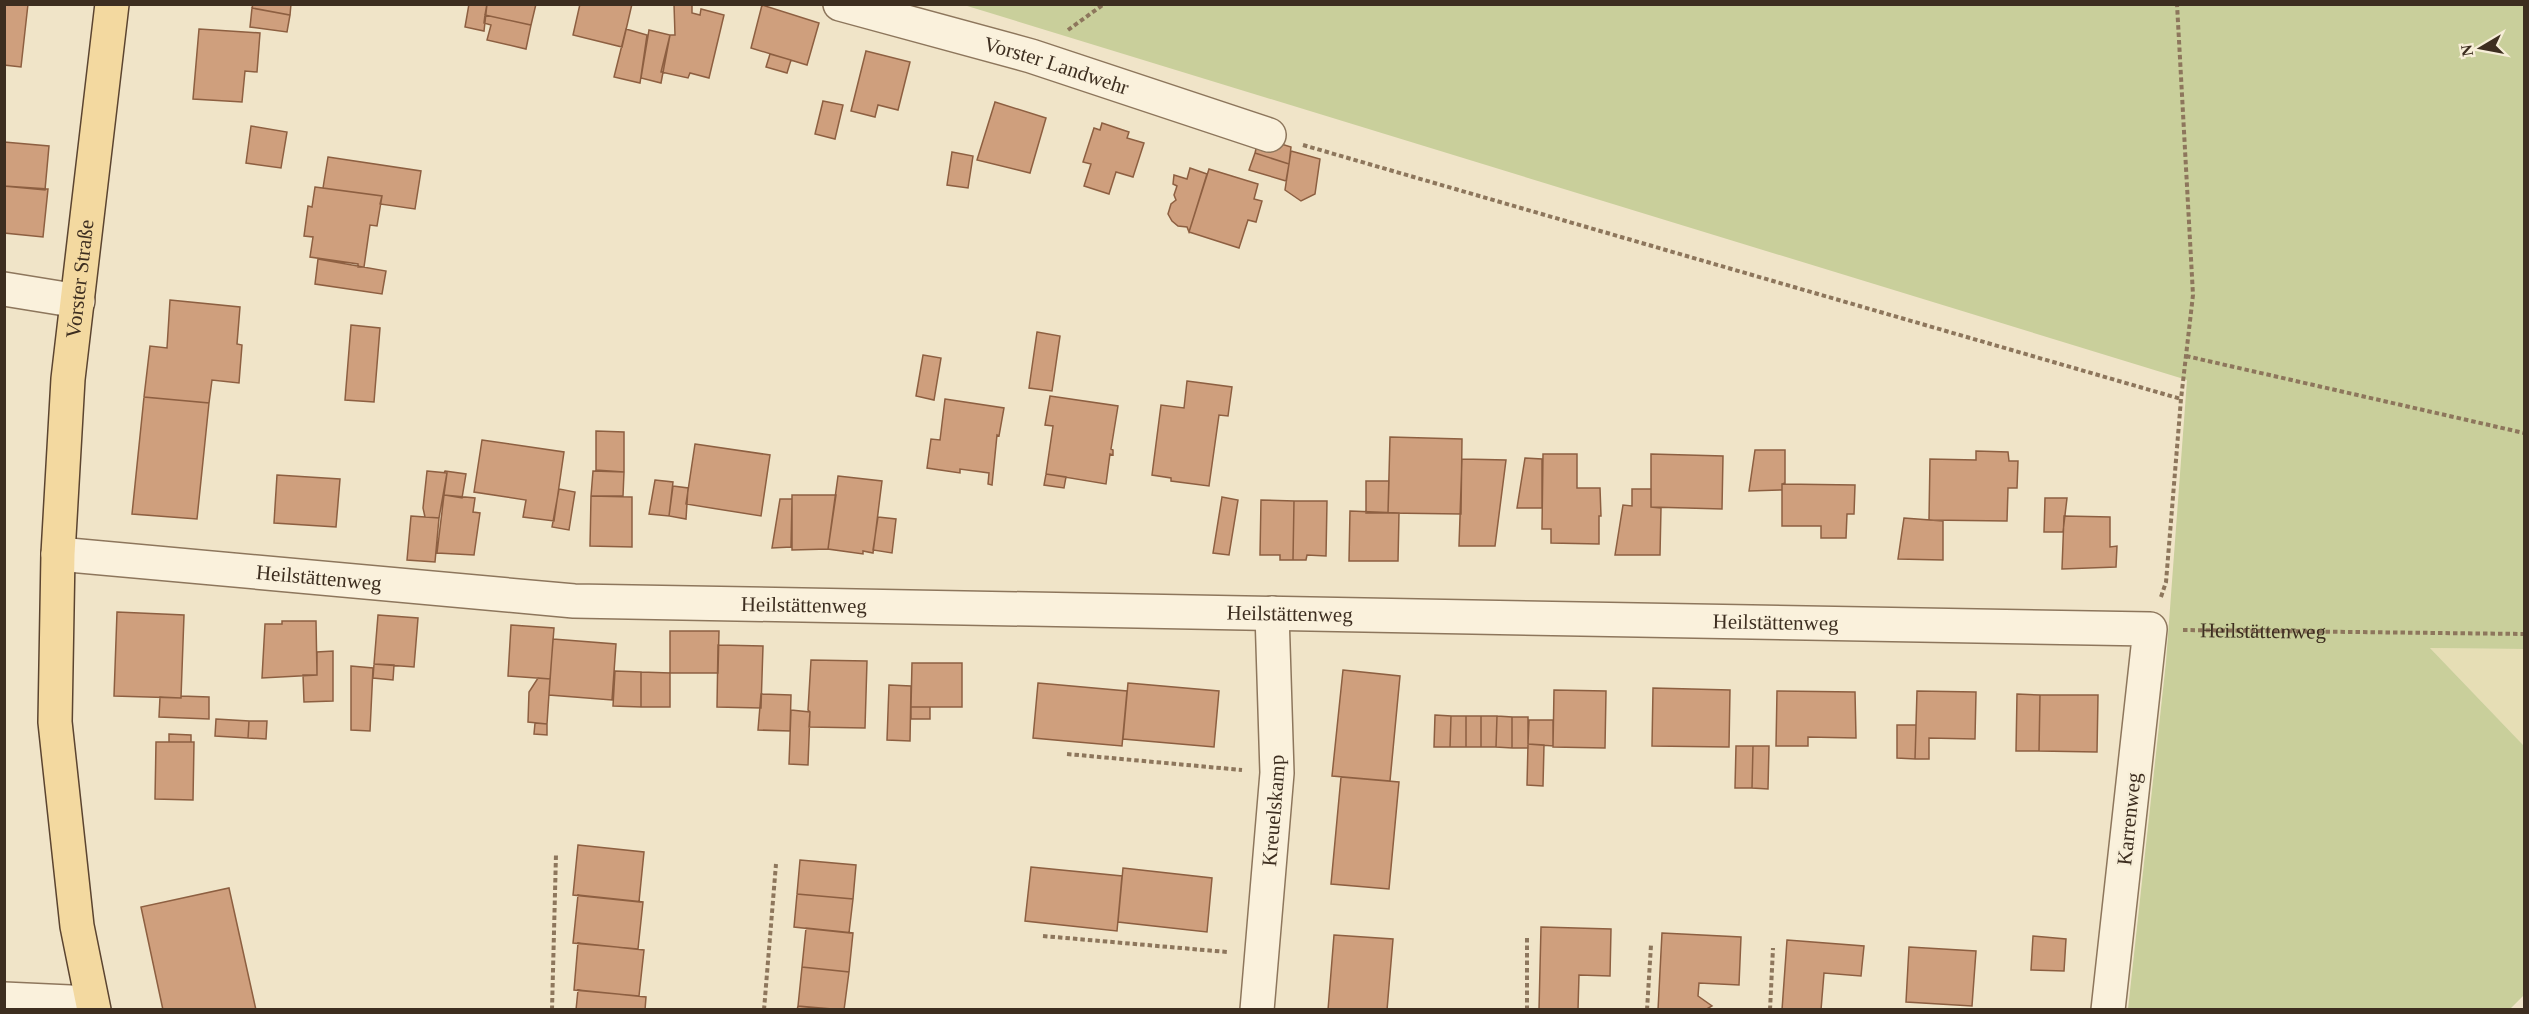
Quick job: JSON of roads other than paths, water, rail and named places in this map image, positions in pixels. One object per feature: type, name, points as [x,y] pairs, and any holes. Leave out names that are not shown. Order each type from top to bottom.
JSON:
[{"type":"main road","name":"Vorster Straße","points":[[93,1006],[77,926],[55,723],[58,554],[68,379],[112,4]]},
{"type":"street","name":"Vorster Landwehr","points":[[840,4],[1031,56],[1269,135]]},
{"type":"street","points":[[4,289],[78,301]]},
{"type":"street","name":"Heilstättenweg","points":[[58,554],[574,601],[2150,630]]},
{"type":"street","name":"Kreuelskamp","points":[[1257,1010],[1277,773],[1272,613]]},
{"type":"street","name":"Karrenweg","points":[[2108,1010],[2150,630]]},
{"type":"street","points":[[4,999],[93,1006]]}]
